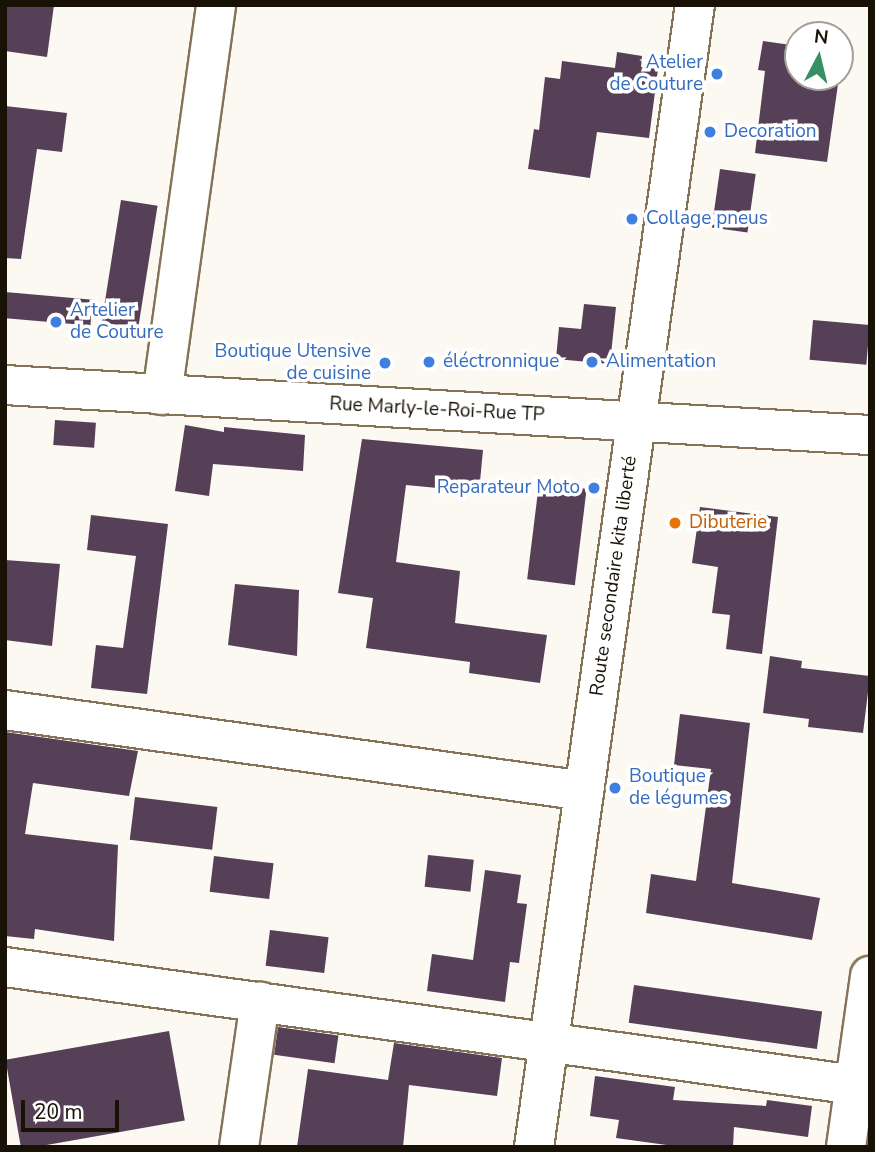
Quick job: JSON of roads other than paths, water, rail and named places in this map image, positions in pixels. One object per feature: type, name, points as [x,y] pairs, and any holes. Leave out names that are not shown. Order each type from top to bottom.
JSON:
[{"type":"street","points":[[162,394],[216,5]]},
{"type":"street","name":"Route secondaire kita liberté","points":[[534,1147],[695,5]]},
{"type":"street","name":"Rue Marly-le-Roi-Rue TP","points":[[5,386],[870,435]]},
{"type":"street","points":[[5,710],[584,791]]},
{"type":"street","points":[[5,967],[862,1086]]},
{"type":"street","points":[[846,1147],[862,1086],[870,976]]},
{"type":"street","points":[[239,1147],[260,1002]]},
{"type":"place","name":"Atelier de Couture","points":[[717,74]]},
{"type":"place","name":"Decoration","points":[[710,132]]},
{"type":"place","name":"Collage pneus","points":[[632,219]]},
{"type":"place","name":"Artelier de Couture","points":[[56,322]]},
{"type":"place","name":"éléctronnique","points":[[429,362]]},
{"type":"place","name":"Alimentation","points":[[592,362]]},
{"type":"place","name":"Boutique Utensive de cuisine","points":[[385,363]]},
{"type":"place","name":"Reparateur Moto","points":[[594,488]]},
{"type":"place","name":"Dibuterie","points":[[675,523]]},
{"type":"place","name":"Boutique de légumes","points":[[615,788]]}]
